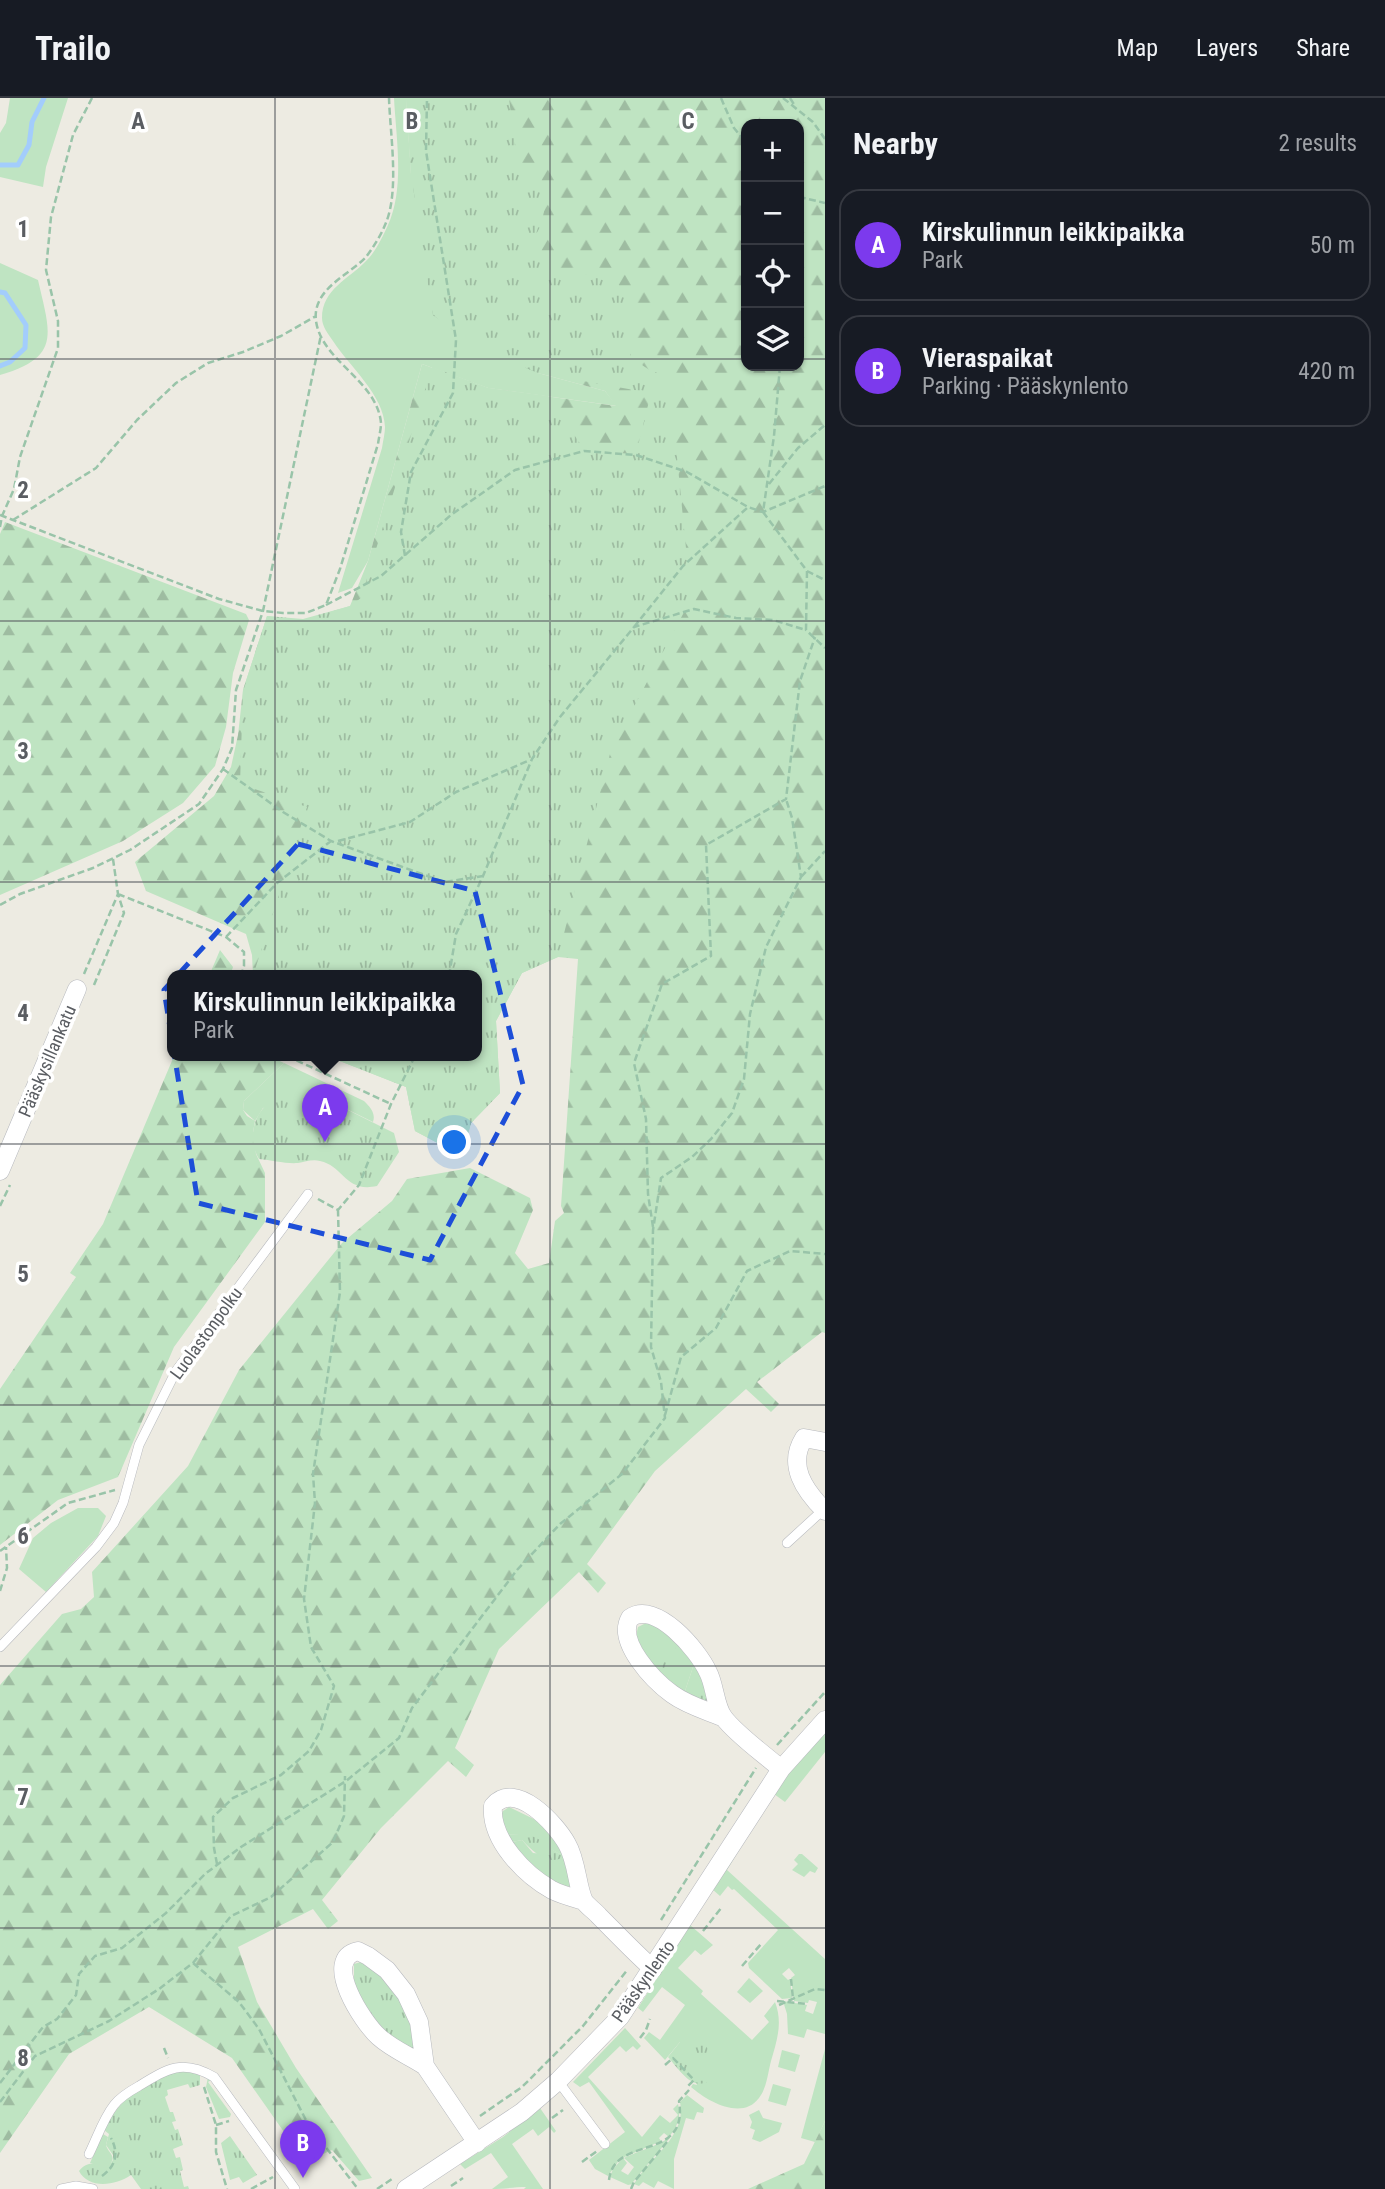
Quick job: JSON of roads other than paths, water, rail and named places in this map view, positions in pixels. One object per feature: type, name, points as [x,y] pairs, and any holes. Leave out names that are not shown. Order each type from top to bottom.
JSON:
[{"type":"street","name":"Pääskysillankatu","points":[[0,1171],[77,989]]},
{"type":"street","points":[[824,1510],[795,1466],[797,1449],[804,1438],[825,1443]]},
{"type":"street","points":[[722,1717],[709,1672],[681,1635],[650,1615],[640,1613],[630,1618],[626,1629],[629,1643],[650,1674],[683,1700],[722,1717],[781,1769]]},
{"type":"street","name":"Pääskynlento","points":[[406,2189],[522,2112],[558,2081],[620,2017],[781,1769],[825,1720]]},
{"type":"street","points":[[584,1901],[578,1872],[568,1845],[556,1828],[541,1813],[520,1799],[506,1797],[498,1800],[493,1806],[494,1820],[515,1859],[551,1889],[584,1901],[653,1969]]},
{"type":"street","points":[[425,2066],[419,2022],[406,1994],[387,1970],[369,1956],[358,1951],[349,1954],[343,1961],[342,1971],[363,2018],[378,2036],[425,2066],[477,2143]]},
{"type":"lane","name":"Luolastonpolku","points":[[0,1647],[96,1547],[114,1522],[128,1486],[139,1445],[176,1371],[308,1194]]},
{"type":"lane","points":[[787,1543],[824,1510]]},
{"type":"lane","points":[[89,2154],[107,2115],[122,2097],[162,2071],[188,2067],[214,2077],[295,2189]]},
{"type":"lane","points":[[558,2081],[605,2144]]},
{"type":"lane","points":[[61,2189],[76,2186],[93,2189]]},
{"type":"waterway","points":[[0,165],[18,165],[29,145],[32,122],[44,98]]},
{"type":"waterway","points":[[0,292],[5,293],[26,325],[25,348],[10,362],[0,366]]},
{"type":"place","name":"Kirskulinnun leikkipaikka","points":[[325,1142]]},
{"type":"place","name":"Vieraspaikat","points":[[303,2178]]}]
